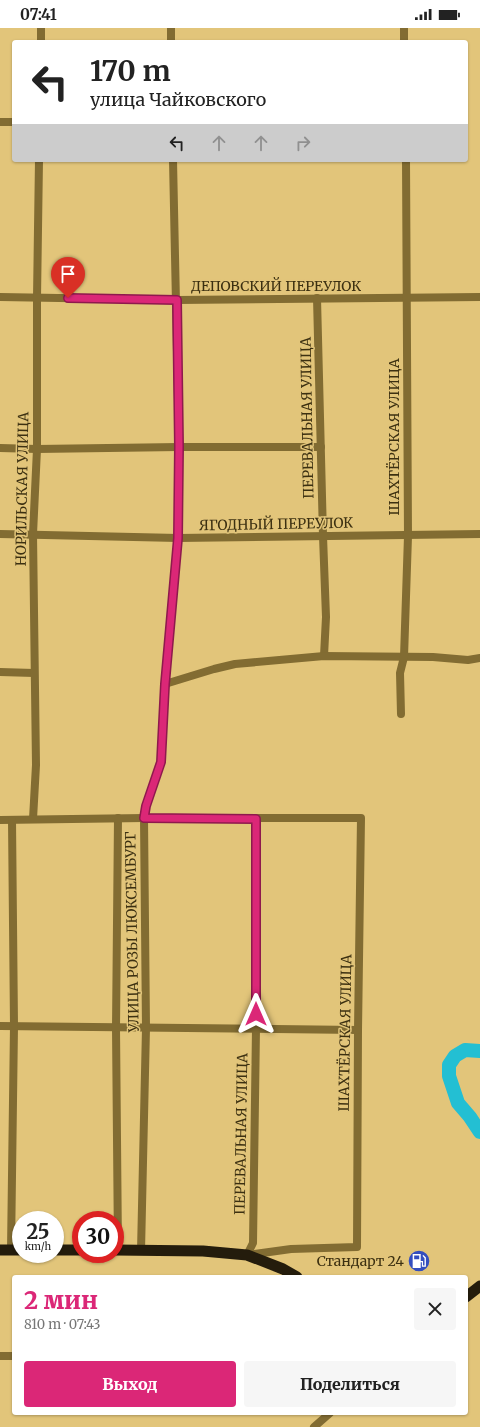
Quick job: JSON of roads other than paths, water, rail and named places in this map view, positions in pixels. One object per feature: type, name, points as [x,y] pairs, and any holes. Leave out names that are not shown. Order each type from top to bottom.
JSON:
[{"type":"highway","points":[[124,1250],[203,1251],[247,1255],[283,1269],[294,1275]]},
{"type":"highway","points":[[468,1295],[480,1286]]},
{"type":"street","points":[[41,28],[41,40]]},
{"type":"street","points":[[170,28],[171,40]]},
{"type":"street","points":[[404,28],[404,40]]},
{"type":"street","points":[[0,122],[12,122]]},
{"type":"street","name":"НОРИЛЬСКАЯ УЛИЦА","points":[[33,819],[36,765],[33,534],[37,449],[39,162]]},
{"type":"street","name":"УЛИЦА РОЗЫ ЛЮКСЕМБУРГ","points":[[141,1251],[146,1028],[144,818],[146,806],[161,762],[165,684],[178,538],[179,447],[173,162]]},
{"type":"street","name":"ШАХТЁРСКАЯ УЛИЦА","points":[[401,714],[400,673],[404,657],[408,536],[406,162]]},
{"type":"street","name":"ДЕПОВСКИЙ ПЕРЕУЛОК","points":[[0,297],[177,300],[480,297]]},
{"type":"street","name":"ПЕРЕВАЛЬНАЯ УЛИЦА","points":[[317,298],[326,630],[324,656]]},
{"type":"street","points":[[0,448],[321,447]]},
{"type":"street","name":"ЯГОДНЫЙ ПЕРЕУЛОК","points":[[0,534],[178,538],[480,534]]},
{"type":"street","points":[[165,684],[235,664],[324,656],[432,657],[468,660],[480,658]]},
{"type":"street","points":[[0,672],[34,673]]},
{"type":"street","points":[[117,1211],[116,1028],[118,818]]},
{"type":"street","points":[[0,820],[118,818],[256,819]]},
{"type":"street","name":"ШАХТЁРСКАЯ УЛИЦА","points":[[247,1255],[290,1249],[357,1247],[361,818],[256,819]]},
{"type":"street","name":"ПЕРЕВАЛЬНАЯ УЛИЦА","points":[[247,1255],[253,1243],[256,1028],[256,819]]},
{"type":"street","points":[[11,1250],[14,1026],[12,820]]},
{"type":"street","points":[[0,1026],[358,1030]]},
{"type":"street","points":[[0,1356],[12,1356]]},
{"type":"street","points":[[314,1427],[328,1415]]},
{"type":"waterway","points":[[480,1051],[465,1050],[455,1056],[449,1065],[449,1076],[458,1103],[480,1132]]},
{"type":"place","name":"Стандарт 24","points":[[419,1261]]}]
